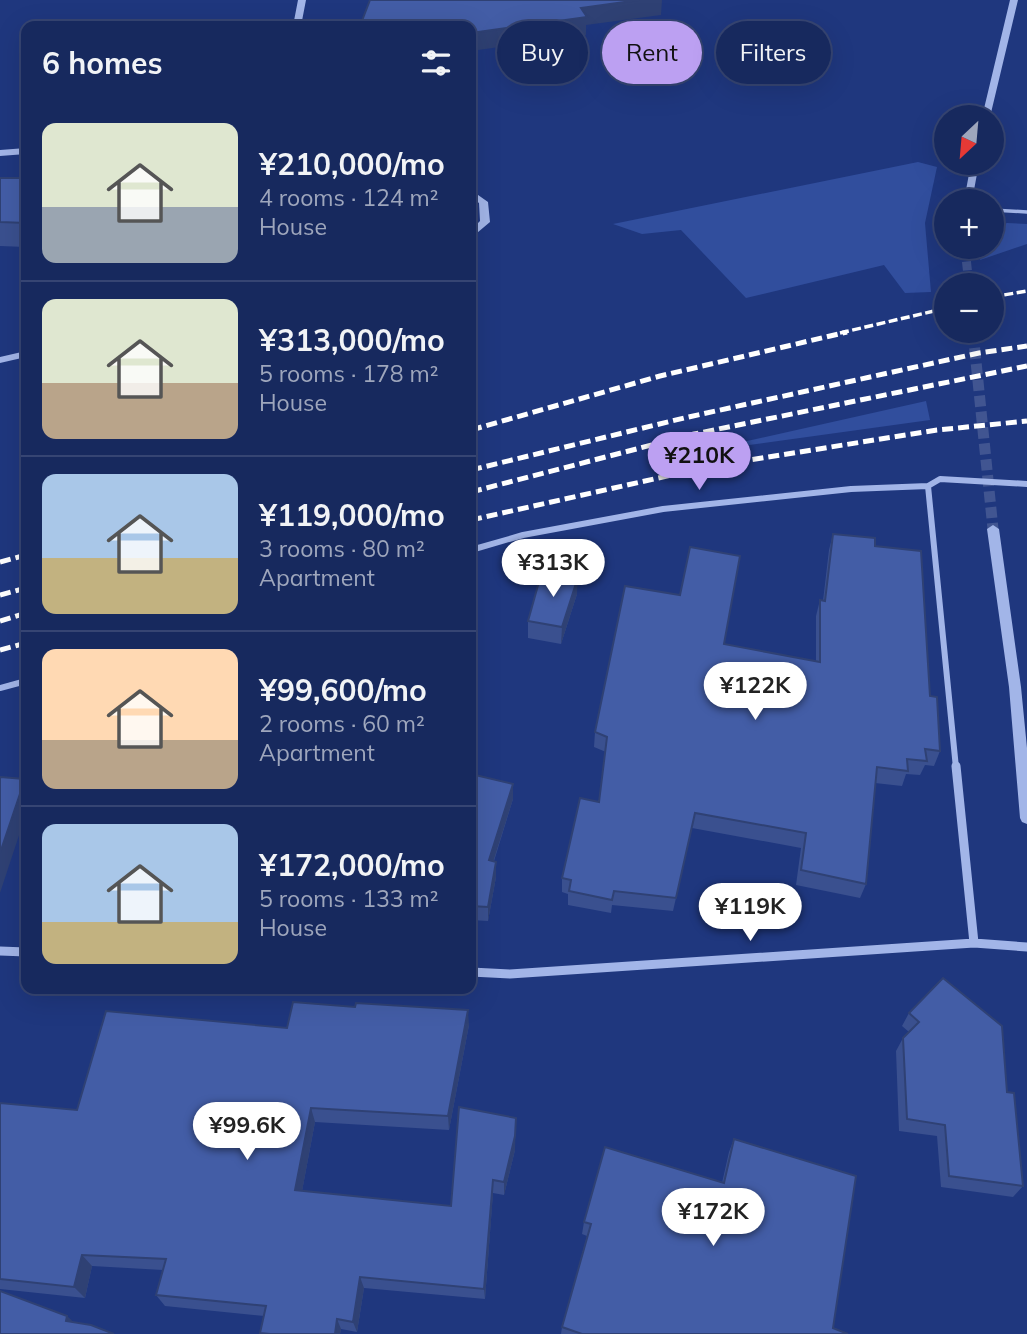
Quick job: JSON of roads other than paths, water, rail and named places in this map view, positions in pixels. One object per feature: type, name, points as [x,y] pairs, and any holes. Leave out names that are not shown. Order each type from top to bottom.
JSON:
[{"type":"street","points":[[298,21],[302,0]]},
{"type":"street","points":[[989,105],[1014,0]]},
{"type":"street","points":[[0,153],[21,151]]},
{"type":"street","points":[[476,197],[483,202],[485,222],[476,230]]},
{"type":"street","points":[[0,360],[21,355]]},
{"type":"street","points":[[476,549],[523,535],[663,509],[851,489],[928,486],[940,479],[1027,484]]},
{"type":"street","points":[[928,486],[974,943]]},
{"type":"street","points":[[993,529],[1015,687],[1027,818]]},
{"type":"street","points":[[0,688],[21,682]]},
{"type":"street","points":[[476,972],[510,974],[974,943],[1027,947]]},
{"type":"street","points":[[0,951],[21,952]]},
{"type":"lane","points":[[1004,211],[1027,212]]},
{"type":"tunnel","points":[[966,259],[968,273]]},
{"type":"tunnel","points":[[974,343],[993,529]]},
{"type":"railway","points":[[1004,295],[1027,291]]},
{"type":"railway","points":[[840,333],[934,311]]},
{"type":"railway","points":[[476,429],[660,376],[847,332]]},
{"type":"railway","points":[[476,469],[684,418],[979,353],[1027,346]]},
{"type":"railway","points":[[476,491],[694,434],[1027,366]]},
{"type":"railway","points":[[476,519],[712,466],[937,430],[1027,421]]},
{"type":"railway","points":[[0,562],[21,556]]},
{"type":"railway","points":[[0,595],[21,589]]},
{"type":"railway","points":[[0,621],[21,615]]},
{"type":"railway","points":[[0,650],[21,644]]}]
